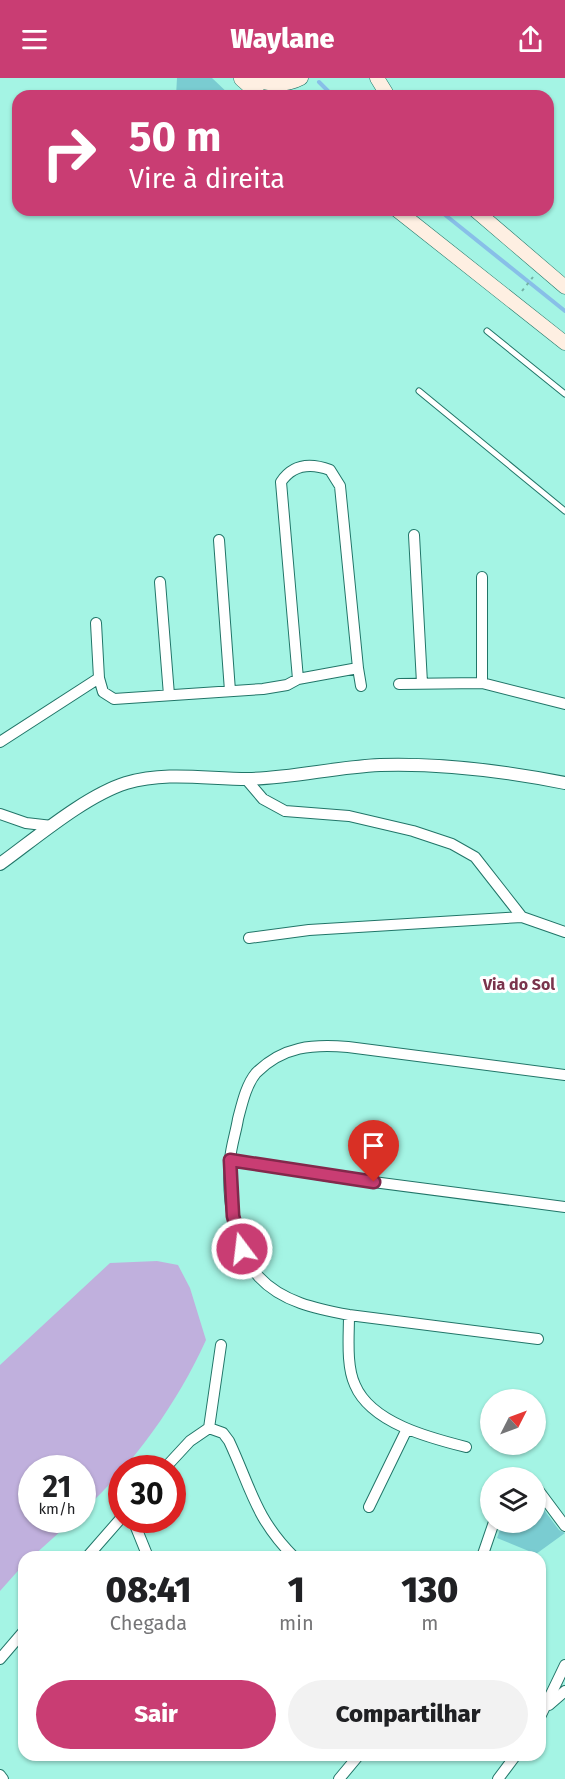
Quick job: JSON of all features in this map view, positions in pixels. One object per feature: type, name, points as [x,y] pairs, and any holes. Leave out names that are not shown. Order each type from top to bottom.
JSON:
[{"type":"main road","points":[[242,78],[265,84],[282,84],[301,78]]},
{"type":"main road","points":[[242,78],[254,90]]},
{"type":"main road","points":[[405,216],[565,343]]},
{"type":"main road","points":[[482,216],[565,287]]},
{"type":"street","points":[[298,679],[281,483],[286,474],[302,465],[319,466],[330,470],[339,486],[361,686]]},
{"type":"street","points":[[414,535],[422,683]]},
{"type":"street","points":[[219,540],[230,691]]},
{"type":"street","points":[[482,577],[482,683]]},
{"type":"street","points":[[160,582],[169,695]]},
{"type":"street","points":[[96,623],[99,678],[103,692],[114,699],[279,687],[298,679],[358,668]]},
{"type":"street","points":[[0,742],[99,678]]},
{"type":"street","points":[[399,684],[482,683],[565,704]]},
{"type":"street","points":[[0,864],[101,794],[151,777],[246,779],[379,765],[423,765],[471,769],[565,783]]},
{"type":"street","points":[[246,779],[263,799],[285,810],[349,816],[413,831],[452,844],[476,857],[522,917]]},
{"type":"street","points":[[0,814],[26,824],[52,826]]},
{"type":"street","points":[[249,938],[309,930],[522,917],[565,932]]},
{"type":"street","points":[[538,1339],[349,1315],[302,1304],[280,1295],[258,1276],[242,1249],[233,1216],[230,1160],[243,1100],[255,1075],[274,1058],[292,1049],[315,1044],[348,1047],[565,1075]]},
{"type":"street","points":[[230,1160],[325,1176],[565,1207]]},
{"type":"street","points":[[349,1315],[353,1383],[372,1407],[407,1429],[466,1448]]},
{"type":"street","points":[[177,1455],[190,1441],[209,1428],[221,1345]]},
{"type":"street","points":[[209,1428],[223,1433],[229,1440],[259,1513],[276,1539],[288,1551]]},
{"type":"street","points":[[369,1506],[407,1429]]},
{"type":"street","points":[[546,1500],[565,1526]]},
{"type":"street","points":[[92,1551],[108,1533]]},
{"type":"street","points":[[138,1533],[146,1551]]},
{"type":"street","points":[[484,1551],[490,1533]]},
{"type":"street","points":[[0,1659],[18,1638]]},
{"type":"street","points":[[546,1706],[565,1665]]},
{"type":"street","points":[[546,1709],[565,1691]]},
{"type":"street","points":[[339,1779],[354,1761]]},
{"type":"street","points":[[498,1779],[512,1761]]},
{"type":"street","points":[[0,1775],[3,1779]]},
{"type":"lane","points":[[487,331],[565,394]]},
{"type":"lane","points":[[419,391],[565,511]]},
{"type":"path","points":[[523,290],[534,276]]},
{"type":"shaded area","points":[[157,1261],[178,1265],[190,1288],[206,1340],[168,1410],[135,1455],[108,1455],[108,1486],[96,1498],[96,1455],[18,1455],[18,1533],[59,1533],[39,1551],[18,1551],[18,1571],[0,1591],[0,1365],[110,1263]]},
{"type":"building","points":[[177,78],[212,78],[225,90],[176,90]]},
{"type":"building","points":[[546,1512],[559,1530],[565,1533],[540,1551],[529,1551],[497,1538],[499,1533],[546,1533]]},
{"type":"waterway","points":[[319,82],[327,90]]},
{"type":"waterway","points":[[446,216],[565,311]]},
{"type":"district","name":"Via do Sol","points":[[519,984]]},
{"type":"route","points":[[242,1249],[233,1216],[230,1160],[374,1182]]}]
